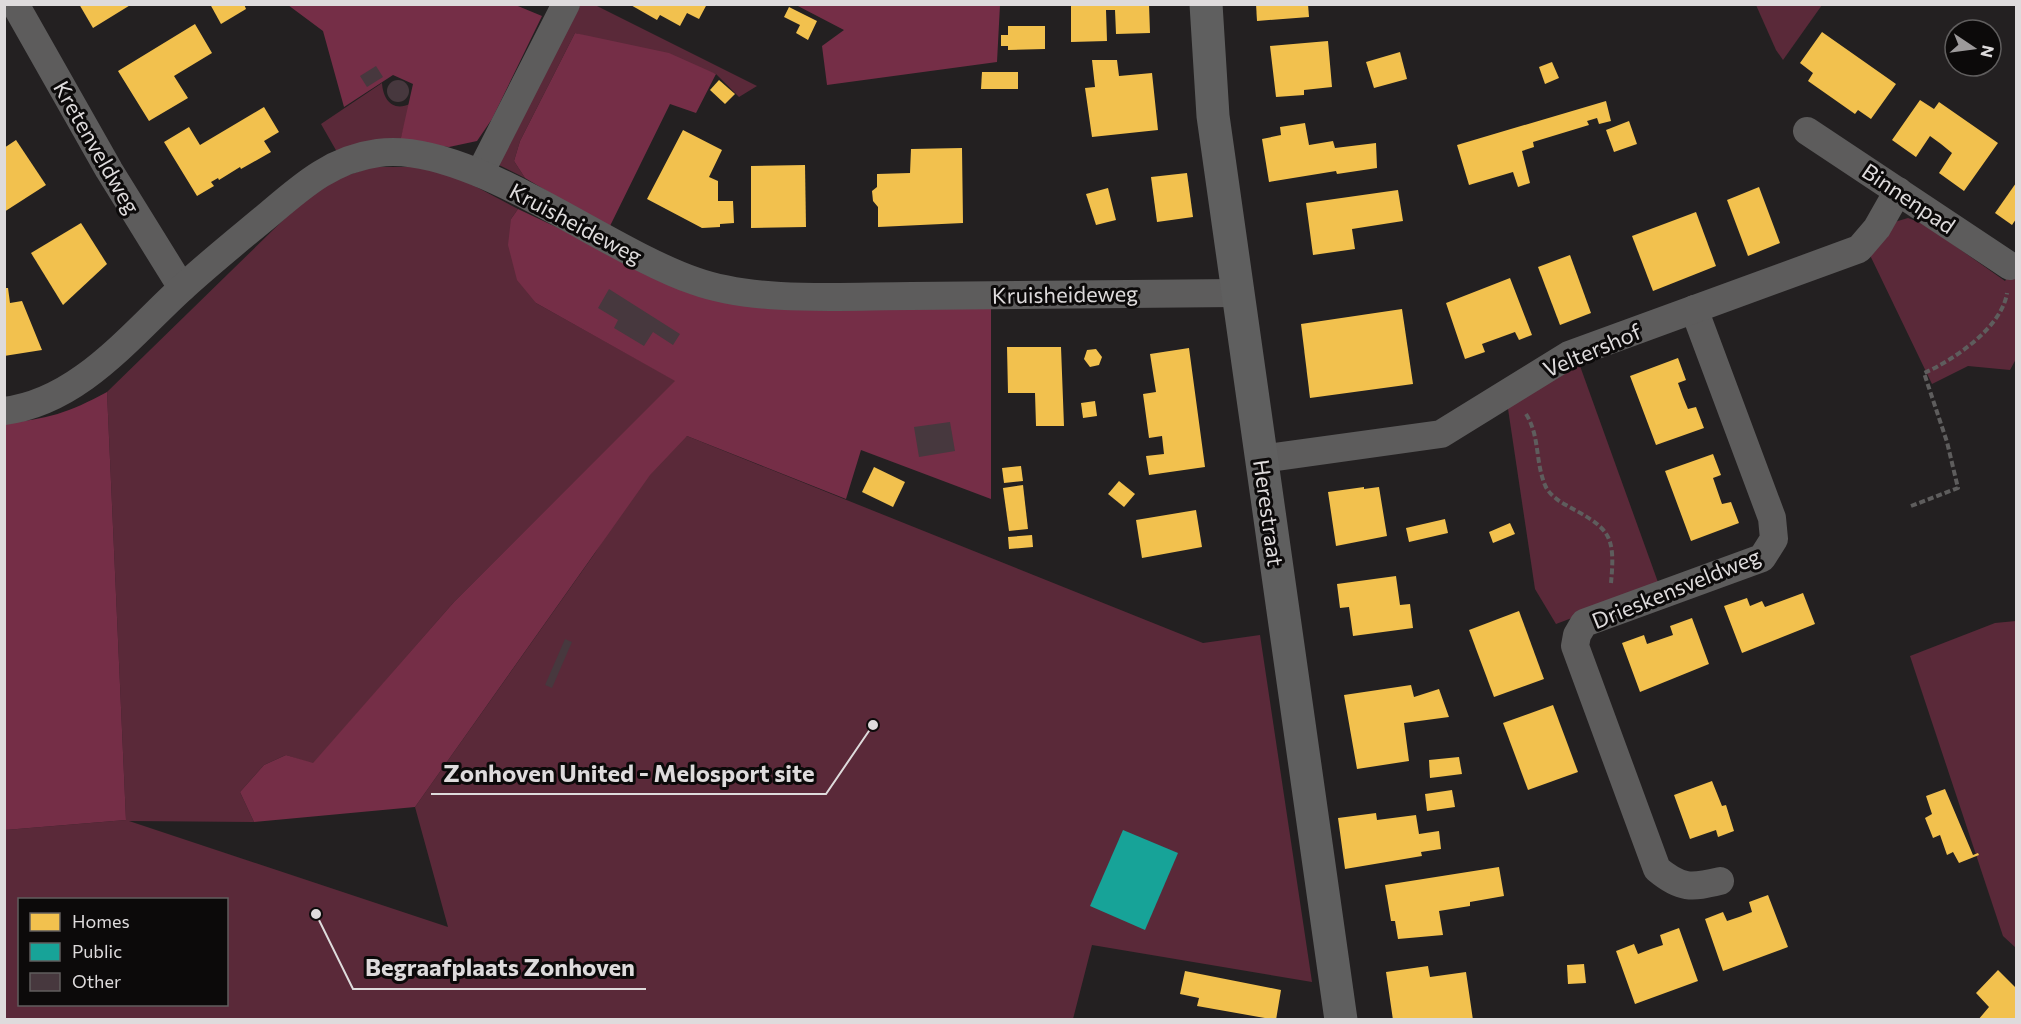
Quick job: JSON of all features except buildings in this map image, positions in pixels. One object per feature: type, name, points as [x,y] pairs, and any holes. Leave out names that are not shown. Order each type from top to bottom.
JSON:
[{"type":"street","name":"Kretenveldweg","points":[[15,4],[109,170],[182,288]]},
{"type":"street","points":[[480,173],[566,4]]},
{"type":"street","name":"Herestraat","points":[[1206,4],[1213,116],[1341,1020]]},
{"type":"street","name":"Binnenpad","points":[[1807,131],[2010,266]]},
{"type":"street","name":"Kruisheideweg","points":[[4,411],[18,409],[63,392],[94,371],[182,288],[311,178],[343,160],[380,152],[415,152],[480,173],[662,268],[698,282],[751,292],[832,297],[1237,293]]},
{"type":"street","name":"Veltershof","points":[[1261,459],[1441,434],[1569,355],[1859,249],[1877,228],[1898,191]]},
{"type":"street","name":"Drieskensveldweg","points":[[1694,309],[1772,518],[1774,539],[1762,558],[1584,623],[1577,634],[1575,646],[1657,869],[1672,882],[1693,888],[1720,881]]},
{"type":"path","points":[[1911,506],[1958,488],[1947,442],[1924,373],[1949,362],[1968,347],[1998,314],[2005,304],[2010,266]]},
{"type":"path","points":[[1510,390],[1534,428],[1545,486],[1558,501],[1596,522],[1609,537],[1614,552],[1611,585],[1619,611]]},
{"type":"shaded area","points":[[513,4],[542,16],[492,119],[477,141],[449,147],[400,142],[413,84],[393,75],[344,107],[323,31],[288,5]]},
{"type":"shaded area","points":[[580,5],[595,5],[757,86],[739,97],[716,74],[575,33],[520,141],[514,161],[525,178],[499,165]]},
{"type":"shaded area","points":[[796,5],[1000,5],[997,62],[827,85],[822,46],[844,30]]},
{"type":"shaded area","points":[[1756,5],[1822,5],[1783,60],[1776,50]]},
{"type":"shaded area","points":[[575,33],[669,53],[716,74],[696,113],[670,104],[609,228],[525,178],[514,161],[520,141]]},
{"type":"shaded area","points":[[382,83],[384,94],[390,103],[398,106],[410,104],[400,142],[337,152],[321,124]]},
{"type":"shaded area","points":[[373,167],[427,167],[467,182],[518,209],[511,219],[536,303],[676,381],[454,602],[313,764],[286,755],[264,765],[240,792],[254,822],[129,821],[448,927],[415,807],[595,553],[655,455],[687,436],[1203,643],[1260,635],[1312,982],[1092,945],[1073,1019],[5,1020],[5,830],[126,820],[107,392],[311,193],[339,178]]},
{"type":"shaded area","points":[[518,209],[696,293],[991,308],[991,499],[861,450],[846,499],[687,436],[650,475],[415,807],[254,822],[240,792],[264,765],[286,755],[313,763],[454,602],[675,381],[536,303],[517,280],[508,245],[511,219]]},
{"type":"shaded area","points":[[1908,218],[1924,224],[2005,281],[2016,266],[2016,359],[2010,370],[1968,366],[1932,384],[1868,251],[1891,223]]},
{"type":"shaded area","points":[[1580,366],[1659,585],[1556,624],[1535,589],[1507,402],[1547,374]]},
{"type":"shaded area","points":[[107,392],[126,820],[5,830],[5,423],[57,414]]},
{"type":"shaded area","points":[[2016,621],[2016,948],[2003,936],[1910,656],[1995,623]]},
{"type":"place","name":"Zonhoven United - Melosport site","points":[[873,725]]},
{"type":"place","name":"Begraafplaats Zonhoven","points":[[316,914]]}]
